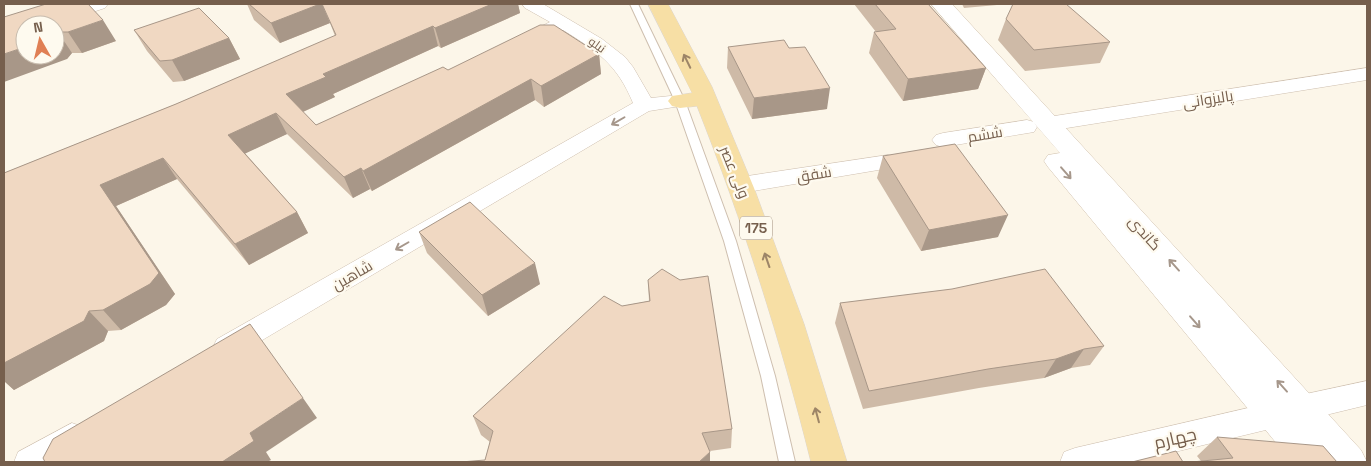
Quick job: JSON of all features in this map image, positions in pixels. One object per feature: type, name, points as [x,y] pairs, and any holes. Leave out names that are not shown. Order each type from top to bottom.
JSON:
[{"type":"main road","name":"ولی عصر","points":[[658,4],[692,100],[740,185],[790,325],[813,400],[829,462]]},
{"type":"main road","name":"گاندی","points":[[919,4],[1038,126]]},
{"type":"main road","name":"گاندی","points":[[941,4],[1038,126],[1288,412],[1349,462]]},
{"type":"main road","name":"گاندی","points":[[1288,412],[1314,462]]},
{"type":"street","points":[[65,15],[99,4]]},
{"type":"street","name":"نیلو","points":[[531,4],[597,45],[621,64],[631,78],[644,106]]},
{"type":"street","points":[[510,49],[563,23]]},
{"type":"street","name":"پالیزوانی","points":[[1038,126],[1367,74]]},
{"type":"street","name":"شاهین","points":[[208,358],[644,106],[692,100]]},
{"type":"street","name":"ششم","points":[[943,140],[1038,126]]},
{"type":"street","name":"شفق","points":[[740,185],[888,162]]},
{"type":"street","name":"چهارم","points":[[1075,462],[1367,392]]},
{"type":"street","points":[[29,462],[89,428]]},
{"type":"lane","points":[[634,4],[692,100],[768,376],[788,462]]},
{"type":"building","points":[[46,4],[88,4],[103,20],[65,32],[65,15],[15,15],[15,50],[4,54],[4,17]]},
{"type":"building","points":[[249,4],[320,4],[271,23]]},
{"type":"building","points":[[322,4],[492,4],[435,28],[433,26],[323,74],[326,77],[286,94],[316,125],[443,67],[448,70],[540,25],[554,25],[599,54],[541,86],[531,79],[363,171],[361,168],[344,177],[276,113],[228,135],[297,212],[235,244],[163,158],[100,185],[159,273],[150,284],[103,310],[89,311],[84,321],[4,363],[4,173],[176,104],[336,35]]},
{"type":"building","points":[[875,4],[928,4],[986,68],[908,79],[874,32],[896,29]]},
{"type":"building","points":[[1013,4],[1066,4],[1110,42],[1034,50],[1006,19]]},
{"type":"building","points":[[199,8],[229,38],[172,60],[160,61],[134,30]]},
{"type":"building","points":[[784,40],[789,48],[805,47],[830,88],[754,98],[728,47]]},
{"type":"building","points":[[955,144],[1008,215],[929,230],[883,156]]},
{"type":"building","points":[[470,202],[535,263],[482,295],[419,232]]},
{"type":"building","points":[[662,269],[680,280],[708,276],[732,429],[702,433],[710,452],[699,462],[461,462],[485,460],[493,431],[473,416],[604,296],[622,306],[650,301],[648,280]]},
{"type":"building","points":[[1045,269],[1104,346],[1084,349],[1056,359],[988,369],[869,391],[840,303],[952,289]]},
{"type":"building","points":[[250,324],[303,398],[250,433],[254,441],[222,462],[45,462],[43,458],[53,439]]},
{"type":"building","points":[[1217,437],[1323,446],[1337,462],[1192,462],[1233,458]]},
{"type":"building","points":[[1176,451],[1183,462],[1132,462]]}]
